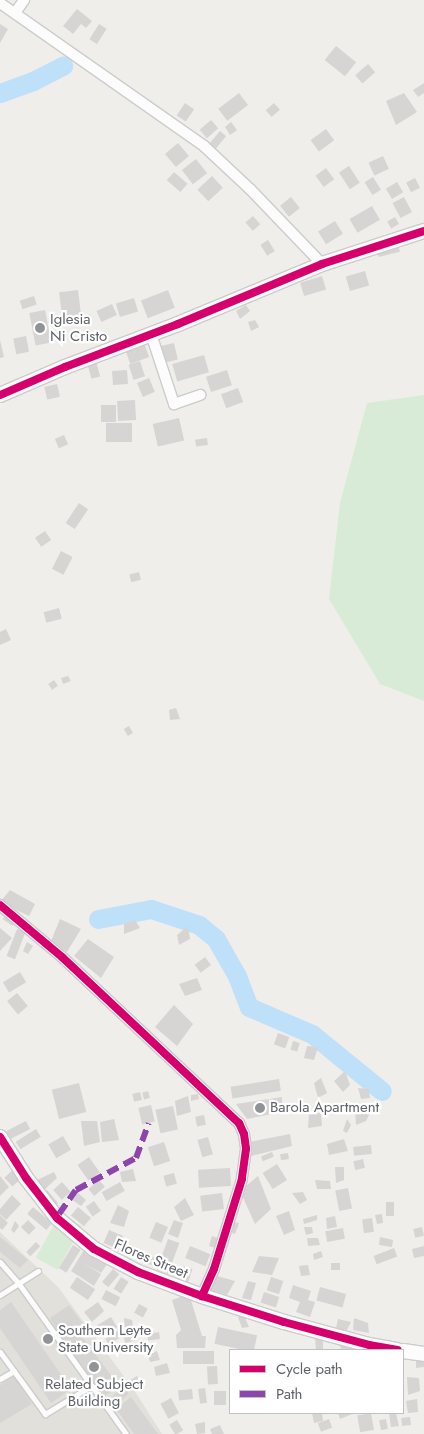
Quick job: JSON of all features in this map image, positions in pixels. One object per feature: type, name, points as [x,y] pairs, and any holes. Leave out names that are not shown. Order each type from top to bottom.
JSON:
[{"type":"street","points":[[15,13],[24,0]]},
{"type":"street","points":[[0,3],[204,146],[250,189],[322,264]]},
{"type":"street","points":[[0,395],[322,264],[424,231]]},
{"type":"street","points":[[151,334],[174,404],[200,395]]},
{"type":"street","points":[[0,905],[62,957],[239,1123],[244,1134],[246,1150],[242,1179],[214,1269],[202,1296]]},
{"type":"street","name":"Flores Street","points":[[0,1137],[26,1178],[57,1218],[94,1249],[138,1272],[202,1296],[284,1322],[369,1345],[392,1349]]},
{"type":"street","points":[[404,1351],[424,1354]]},
{"type":"lane","points":[[0,1262],[19,1284],[126,1434]]},
{"type":"lane","points":[[0,1295],[38,1271]]},
{"type":"lane","points":[[0,1352],[45,1414],[91,1386]]},
{"type":"lane","points":[[0,1379],[14,1371]]},
{"type":"shaded area","name":"Southern Leyte State University","points":[[0,1232],[58,1287],[134,1390],[162,1434],[0,1434]]},
{"type":"green space","points":[[424,395],[424,701],[380,684],[329,599],[340,503],[367,403]]},
{"type":"green space","points":[[60,1214],[82,1226],[58,1270],[36,1258]]},
{"type":"building","points":[[77,9],[92,21],[86,28],[81,24],[73,34],[63,26]]},
{"type":"building","points":[[0,24],[8,29],[0,43]]},
{"type":"building","points":[[99,24],[107,29],[97,44],[89,39]]},
{"type":"building","points":[[336,46],[356,62],[345,76],[325,60]]},
{"type":"building","points":[[368,64],[375,72],[362,83],[355,75]]},
{"type":"building","points":[[424,83],[424,93],[418,97],[413,90]]},
{"type":"building","points":[[239,93],[248,105],[227,121],[218,109]]},
{"type":"building","points":[[404,93],[417,112],[396,125],[386,101]]},
{"type":"building","points":[[185,103],[194,109],[186,122],[177,115]]},
{"type":"building","points":[[274,103],[280,110],[272,117],[266,110]]},
{"type":"building","points":[[211,120],[218,128],[207,138],[200,130]]},
{"type":"building","points":[[231,122],[237,130],[230,135],[225,127]]},
{"type":"building","points":[[326,129],[334,140],[319,151],[311,140]]},
{"type":"building","points":[[220,131],[226,136],[215,150],[208,145]]},
{"type":"building","points":[[178,143],[189,156],[176,167],[165,154]]},
{"type":"building","points":[[383,156],[389,169],[374,175],[368,163]]},
{"type":"building","points":[[196,159],[207,173],[193,184],[182,170]]},
{"type":"building","points":[[349,166],[360,183],[350,189],[339,173]]},
{"type":"building","points":[[326,168],[334,179],[324,187],[315,176]]},
{"type":"building","points":[[174,172],[188,184],[180,192],[167,180]]},
{"type":"building","points":[[212,176],[223,188],[208,201],[197,190]]},
{"type":"building","points":[[373,177],[381,190],[372,195],[365,182]]},
{"type":"building","points":[[415,178],[420,188],[411,192],[406,183]]},
{"type":"building","points":[[397,182],[403,192],[392,199],[386,189]]},
{"type":"building","points":[[291,197],[300,208],[289,217],[280,206]]},
{"type":"building","points":[[404,197],[412,212],[401,218],[393,203]]},
{"type":"building","points":[[372,206],[380,220],[357,233],[349,219]]},
{"type":"building","points":[[253,216],[260,224],[253,231],[245,223]]},
{"type":"building","points":[[395,217],[399,224],[391,228],[387,222]]},
{"type":"building","points":[[335,221],[343,234],[326,244],[318,232]]},
{"type":"building","points":[[268,240],[275,251],[267,256],[260,245]]},
{"type":"building","points":[[398,244],[400,252],[379,257],[377,249]]},
{"type":"building","points":[[365,271],[369,285],[350,291],[346,277]]},
{"type":"building","points":[[322,276],[326,289],[304,296],[300,283]]},
{"type":"building","points":[[78,290],[82,324],[63,326],[59,292]]},
{"type":"building","points":[[168,290],[175,308],[148,318],[141,300]]},
{"type":"building","points":[[34,296],[37,305],[23,309],[20,301]]},
{"type":"building","points":[[134,298],[138,311],[120,317],[116,304]]},
{"type":"building","points":[[112,304],[117,315],[101,322],[96,311]]},
{"type":"building","points":[[246,305],[250,311],[240,319],[236,311]]},
{"type":"building","name":"Iglesia Ni Cristo","points":[[45,310],[51,342],[36,345],[29,313]]},
{"type":"building","points":[[255,320],[259,327],[251,331],[248,322]]},
{"type":"building","points":[[26,336],[29,352],[16,354],[13,338]]},
{"type":"building","points":[[0,340],[4,357],[0,358]]},
{"type":"building","points":[[144,343],[149,357],[130,364],[125,350]]},
{"type":"building","points":[[174,343],[178,360],[161,363],[157,347]]},
{"type":"building","points":[[204,355],[209,372],[177,381],[172,364]]},
{"type":"building","points":[[96,361],[100,376],[91,379],[87,363]]},
{"type":"building","points":[[140,361],[145,376],[134,380],[129,365]]},
{"type":"building","points":[[127,370],[128,384],[113,385],[112,371]]},
{"type":"building","points":[[227,370],[232,385],[211,392],[206,377]]},
{"type":"building","points":[[149,378],[155,392],[143,397],[137,383]]},
{"type":"building","points":[[57,384],[60,397],[47,400],[44,387]]},
{"type":"building","points":[[238,388],[243,402],[226,408],[221,394]]},
{"type":"building","points":[[135,400],[136,420],[118,421],[117,401]]},
{"type":"building","points":[[101,405],[116,405],[116,422],[101,422]]},
{"type":"building","points":[[179,418],[184,440],[158,446],[153,424]]},
{"type":"building","points":[[106,423],[132,423],[132,442],[106,442]]},
{"type":"building","points":[[64,435],[68,444],[59,448],[55,439]]},
{"type":"building","points":[[207,438],[208,445],[196,447],[195,440]]},
{"type":"building","points":[[79,503],[88,509],[75,529],[66,523]]},
{"type":"building","points":[[45,531],[51,540],[41,547],[35,538]]},
{"type":"building","points":[[61,551],[73,557],[64,575],[52,569]]},
{"type":"building","points":[[139,572],[141,580],[131,582],[129,574]]},
{"type":"building","points":[[59,608],[62,619],[46,623],[44,612]]},
{"type":"building","points":[[6,629],[11,640],[0,645],[0,632]]},
{"type":"building","points":[[68,676],[71,681],[63,684],[61,678]]},
{"type":"building","points":[[54,680],[58,686],[52,690],[48,684]]},
{"type":"building","points":[[176,708],[180,719],[170,720],[169,710]]},
{"type":"building","points":[[129,726],[133,733],[128,736],[124,729]]},
{"type":"building","points":[[10,890],[35,904],[29,916],[0,902]]},
{"type":"building","points":[[6,914],[16,921],[12,926],[3,919]]},
{"type":"building","points":[[60,919],[81,929],[67,952],[51,941]]},
{"type":"building","points":[[135,920],[140,928],[124,934],[124,924]]},
{"type":"building","points":[[188,926],[190,939],[179,945],[177,935]]},
{"type":"building","points":[[0,928],[12,938],[0,951]]},
{"type":"building","points":[[17,929],[25,932],[15,959],[7,956]]},
{"type":"building","points":[[88,939],[114,957],[101,978],[74,956]]},
{"type":"building","points":[[27,942],[33,946],[28,954],[23,951]]},
{"type":"building","points":[[205,957],[211,965],[201,973],[195,965]]},
{"type":"building","points":[[20,972],[26,982],[9,993],[3,982]]},
{"type":"building","points":[[197,978],[202,990],[185,996],[179,984]]},
{"type":"building","points":[[17,993],[28,1006],[18,1014],[7,1001]]},
{"type":"building","points":[[174,1005],[193,1024],[177,1046],[155,1027]]},
{"type":"building","points":[[278,1033],[289,1037],[285,1048],[274,1044]]},
{"type":"building","points":[[293,1041],[300,1043],[297,1052],[291,1050]]},
{"type":"building","points":[[307,1046],[318,1047],[314,1060],[304,1058]]},
{"type":"building","points":[[345,1071],[350,1085],[343,1092],[334,1081]]},
{"type":"building","points":[[321,1078],[327,1093],[318,1098],[314,1083]]},
{"type":"building","points":[[279,1079],[281,1091],[232,1099],[231,1087]]},
{"type":"building","points":[[79,1083],[86,1112],[59,1119],[52,1090]]},
{"type":"building","points":[[358,1088],[369,1089],[370,1098],[361,1099]]},
{"type":"building","points":[[148,1091],[150,1098],[144,1099],[142,1093]]},
{"type":"building","points":[[140,1092],[142,1100],[134,1102],[132,1094]]},
{"type":"building","points":[[198,1094],[199,1099],[191,1101],[191,1095]]},
{"type":"building","points":[[188,1096],[191,1112],[177,1116],[175,1101]]},
{"type":"building","name":"Barola Apartment","points":[[282,1097],[282,1112],[247,1119],[236,1104]]},
{"type":"building","points":[[151,1105],[155,1122],[142,1124],[138,1108]]},
{"type":"building","points":[[173,1106],[178,1129],[160,1133],[155,1110]]},
{"type":"building","points":[[355,1108],[370,1113],[366,1121],[356,1125]]},
{"type":"building","points":[[309,1113],[321,1113],[322,1126],[308,1128]]},
{"type":"building","points":[[204,1115],[206,1125],[197,1127],[195,1117]]},
{"type":"building","points":[[114,1119],[119,1140],[102,1142],[100,1122]]},
{"type":"building","points":[[347,1119],[351,1125],[347,1133],[343,1131]]},
{"type":"building","points":[[26,1121],[30,1129],[10,1139],[6,1131]]},
{"type":"building","points":[[81,1121],[97,1121],[100,1142],[84,1146]]},
{"type":"building","points":[[36,1129],[41,1137],[20,1149],[16,1142]]},
{"type":"building","points":[[290,1134],[292,1146],[251,1156],[249,1142]]},
{"type":"building","points":[[63,1136],[71,1150],[56,1158],[48,1144]]},
{"type":"building","points":[[208,1137],[213,1154],[202,1157],[197,1140]]},
{"type":"building","points":[[344,1139],[348,1151],[329,1155],[327,1144]]},
{"type":"building","points":[[164,1142],[170,1161],[154,1166],[148,1147]]},
{"type":"building","points":[[371,1145],[372,1154],[354,1156],[353,1147]]},
{"type":"building","points":[[272,1152],[274,1157],[263,1161],[261,1156]]},
{"type":"building","points":[[288,1153],[289,1159],[281,1160],[280,1154]]},
{"type":"building","points":[[89,1157],[100,1173],[88,1181],[78,1165]]},
{"type":"building","points":[[363,1159],[365,1168],[355,1170],[353,1161]]},
{"type":"building","points":[[277,1164],[287,1180],[273,1189],[263,1173]]},
{"type":"building","points":[[335,1167],[344,1167],[344,1180],[336,1183]]},
{"type":"building","points":[[230,1168],[231,1186],[199,1188],[198,1170]]},
{"type":"building","points":[[14,1169],[22,1178],[12,1187],[4,1178]]},
{"type":"building","points":[[133,1169],[136,1181],[122,1182],[120,1172]]},
{"type":"building","points":[[54,1172],[57,1178],[43,1191],[35,1181]]},
{"type":"building","points":[[174,1173],[177,1184],[166,1186],[163,1176]]},
{"type":"building","points":[[0,1176],[9,1187],[0,1196]]},
{"type":"building","points":[[258,1176],[271,1209],[255,1224],[240,1191]]},
{"type":"building","points":[[99,1180],[105,1187],[94,1196],[88,1189]]},
{"type":"building","points":[[315,1180],[330,1181],[331,1189],[317,1189]]},
{"type":"building","points":[[62,1182],[71,1192],[62,1200],[53,1190]]},
{"type":"building","points":[[120,1182],[125,1191],[106,1201],[102,1192]]},
{"type":"building","points":[[348,1188],[352,1209],[339,1211],[335,1190]]},
{"type":"building","points":[[47,1190],[58,1203],[53,1208],[44,1196]]},
{"type":"building","points":[[303,1192],[307,1200],[300,1204],[292,1193]]},
{"type":"building","points":[[78,1193],[86,1200],[81,1206],[71,1199]]},
{"type":"building","points":[[222,1193],[224,1209],[202,1212],[200,1196]]},
{"type":"building","points":[[12,1195],[21,1204],[6,1220],[0,1214],[0,1209]]},
{"type":"building","points":[[185,1198],[194,1215],[181,1221],[174,1207]]},
{"type":"building","points":[[94,1201],[101,1211],[93,1217],[86,1207]]},
{"type":"building","points":[[386,1202],[394,1202],[394,1216],[386,1216]]},
{"type":"building","points":[[118,1205],[129,1211],[124,1227],[110,1223]]},
{"type":"building","points":[[33,1207],[52,1223],[46,1230],[27,1214]]},
{"type":"building","points":[[78,1207],[91,1218],[84,1226],[71,1215]]},
{"type":"building","points":[[289,1211],[295,1230],[284,1235],[276,1216]]},
{"type":"building","points":[[382,1214],[383,1223],[377,1224],[375,1215]]},
{"type":"building","points":[[0,1215],[8,1223],[2,1230],[0,1228]]},
{"type":"building","points":[[317,1215],[317,1220],[304,1224],[303,1219]]},
{"type":"building","points":[[335,1216],[337,1227],[327,1229],[326,1218]]},
{"type":"building","points":[[372,1218],[374,1232],[364,1233],[362,1219]]},
{"type":"building","points":[[28,1220],[36,1228],[29,1235],[21,1227]]},
{"type":"building","points":[[174,1220],[183,1223],[178,1238],[168,1234]]},
{"type":"building","points":[[15,1221],[19,1226],[14,1233],[11,1230]]},
{"type":"building","points":[[156,1222],[168,1227],[161,1243],[149,1238]]},
{"type":"building","points":[[233,1222],[239,1223],[235,1234],[229,1232]]},
{"type":"building","points":[[304,1227],[312,1227],[313,1233],[306,1235]]},
{"type":"building","points":[[422,1227],[424,1236],[415,1238],[413,1229]]},
{"type":"building","points":[[343,1228],[345,1239],[327,1242],[325,1231]]},
{"type":"building","points":[[109,1230],[123,1236],[117,1249],[104,1243]]},
{"type":"building","points":[[212,1236],[220,1239],[218,1249],[209,1246]]},
{"type":"building","points":[[0,1237],[28,1260],[20,1268],[0,1252]]},
{"type":"building","points":[[380,1237],[393,1240],[392,1247],[379,1245]]},
{"type":"building","points":[[307,1238],[318,1238],[320,1245],[308,1246]]},
{"type":"building","points":[[168,1239],[179,1243],[168,1274],[157,1270]]},
{"type":"building","points":[[36,1242],[40,1246],[30,1256],[26,1252]]},
{"type":"building","points":[[73,1245],[81,1250],[66,1273],[59,1268]]},
{"type":"building","points":[[190,1246],[210,1254],[206,1266],[185,1258]]},
{"type":"building","points":[[424,1246],[424,1256],[414,1258],[412,1249]]},
{"type":"building","points":[[394,1248],[397,1256],[377,1264],[373,1256]]},
{"type":"building","points":[[84,1250],[108,1263],[101,1273],[83,1263],[101,1274],[94,1286],[71,1271]]},
{"type":"building","points":[[321,1251],[323,1257],[314,1260],[313,1254]]},
{"type":"building","points":[[147,1256],[159,1258],[156,1266],[144,1263]]},
{"type":"building","points":[[259,1256],[279,1258],[272,1275],[252,1272]]},
{"type":"building","points":[[331,1263],[340,1263],[340,1270],[331,1270]]},
{"type":"building","points":[[308,1265],[310,1275],[301,1276],[299,1266]]},
{"type":"building","points":[[184,1266],[193,1269],[188,1282],[180,1279]]},
{"type":"building","points":[[113,1269],[119,1274],[108,1287],[102,1282]]},
{"type":"building","points":[[217,1276],[235,1281],[227,1295],[211,1290]]},
{"type":"building","points":[[77,1277],[95,1289],[88,1300],[70,1288]]},
{"type":"building","points":[[121,1277],[129,1282],[121,1294],[114,1289]]},
{"type":"building","points":[[271,1277],[283,1281],[279,1294],[267,1290]]},
{"type":"building","points":[[248,1281],[256,1283],[251,1300],[242,1298]]},
{"type":"building","points":[[293,1285],[311,1291],[308,1300],[315,1302],[310,1317],[296,1312],[300,1302],[289,1298]]},
{"type":"building","points":[[320,1287],[346,1294],[342,1308],[316,1301]]},
{"type":"building","points":[[106,1290],[120,1297],[116,1306],[101,1299]]},
{"type":"building","points":[[264,1292],[279,1297],[276,1307],[261,1302]]},
{"type":"building","points":[[189,1294],[202,1336],[206,1336],[205,1348],[177,1348],[176,1335],[181,1330],[172,1300]]},
{"type":"building","points":[[11,1302],[71,1389],[51,1403],[0,1328],[0,1310]]},
{"type":"building","points":[[98,1302],[104,1311],[92,1322],[84,1312]]},
{"type":"building","points":[[139,1304],[148,1309],[143,1318],[134,1313]]},
{"type":"building","name":"Related Subject Building","points":[[69,1305],[89,1332],[81,1335],[119,1386],[105,1396],[64,1343],[50,1318]]},
{"type":"building","points":[[244,1315],[249,1327],[242,1328],[238,1317]]},
{"type":"building","points":[[111,1317],[117,1327],[103,1336],[96,1326]]},
{"type":"building","points":[[124,1318],[132,1320],[133,1327],[125,1327]]},
{"type":"building","points":[[354,1318],[368,1323],[369,1333],[353,1330]]},
{"type":"building","points":[[338,1319],[351,1322],[346,1332],[336,1328]]},
{"type":"building","points":[[218,1327],[257,1335],[254,1349],[240,1349],[214,1344]]},
{"type":"building","points":[[117,1331],[121,1337],[109,1345],[105,1339]]},
{"type":"building","points":[[159,1332],[160,1339],[148,1341],[147,1334]]},
{"type":"building","points":[[133,1333],[135,1341],[125,1343],[123,1335]]},
{"type":"building","points":[[323,1337],[323,1349],[316,1349],[315,1338]]},
{"type":"building","points":[[340,1344],[355,1345],[354,1349],[341,1349]]},
{"type":"building","points":[[157,1351],[160,1360],[150,1362],[148,1354]]},
{"type":"building","points":[[183,1351],[214,1351],[214,1364],[183,1364]]},
{"type":"building","points":[[416,1354],[424,1356],[424,1367],[416,1368]]},
{"type":"building","points":[[167,1363],[170,1373],[156,1376],[154,1367]]},
{"type":"building","points":[[217,1366],[218,1384],[208,1384],[207,1367]]},
{"type":"building","points":[[14,1376],[32,1404],[0,1423],[0,1385]]},
{"type":"building","points":[[137,1376],[142,1388],[136,1391],[129,1381]]},
{"type":"building","points":[[407,1377],[419,1378],[420,1391],[408,1395]]},
{"type":"building","points":[[123,1387],[129,1394],[118,1403],[112,1396]]},
{"type":"building","points":[[205,1388],[207,1403],[200,1404],[198,1389]]},
{"type":"building","points":[[192,1389],[193,1399],[179,1400],[178,1390]]},
{"type":"building","points":[[214,1391],[226,1391],[226,1405],[214,1405]]},
{"type":"building","points":[[131,1397],[158,1434],[134,1434],[116,1409]]},
{"type":"building","points":[[171,1398],[179,1413],[168,1419],[160,1404]]},
{"type":"building","points":[[417,1399],[418,1412],[408,1413],[406,1401]]},
{"type":"building","points":[[312,1414],[322,1414],[323,1421],[314,1423]]},
{"type":"building","points":[[338,1414],[352,1414],[340,1419]]},
{"type":"building","points":[[371,1414],[374,1430],[360,1432],[357,1415]]},
{"type":"building","points":[[389,1414],[396,1414],[399,1426],[391,1427]]},
{"type":"building","points":[[410,1417],[411,1425],[402,1426],[401,1418]]},
{"type":"building","points":[[329,1419],[332,1427],[321,1432],[318,1423]]},
{"type":"building","points":[[386,1419],[388,1429],[381,1430],[379,1420]]},
{"type":"building","points":[[177,1420],[183,1430],[175,1434],[169,1425]]},
{"type":"building","points":[[205,1422],[205,1433],[197,1434],[195,1424]]},
{"type":"building","points":[[220,1425],[224,1434],[212,1434],[210,1429]]},
{"type":"waterway","points":[[0,93],[33,81],[63,66]]},
{"type":"waterway","points":[[98,919],[151,909],[199,925],[216,939],[237,976],[249,1007],[312,1034],[382,1091]]},
{"type":"marked path","points":[[59,1214],[76,1190],[136,1158],[149,1123]]},
{"type":"cycle path","points":[[0,395],[322,264],[424,231]]},
{"type":"cycle path","points":[[0,905],[62,957],[239,1123],[244,1134],[246,1149],[242,1179],[214,1269],[202,1296]]},
{"type":"cycle path","points":[[0,1137],[26,1178],[57,1218],[94,1249],[138,1272],[202,1296],[284,1322],[369,1345],[392,1349]]},
{"type":"place","name":"Iglesia Ni Cristo","points":[[40,328]]},
{"type":"place","name":"Barola Apartment","points":[[260,1108]]},
{"type":"place","name":"Southern Leyte State University","points":[[48,1339]]},
{"type":"place","name":"Related Subject Building","points":[[94,1367]]}]
